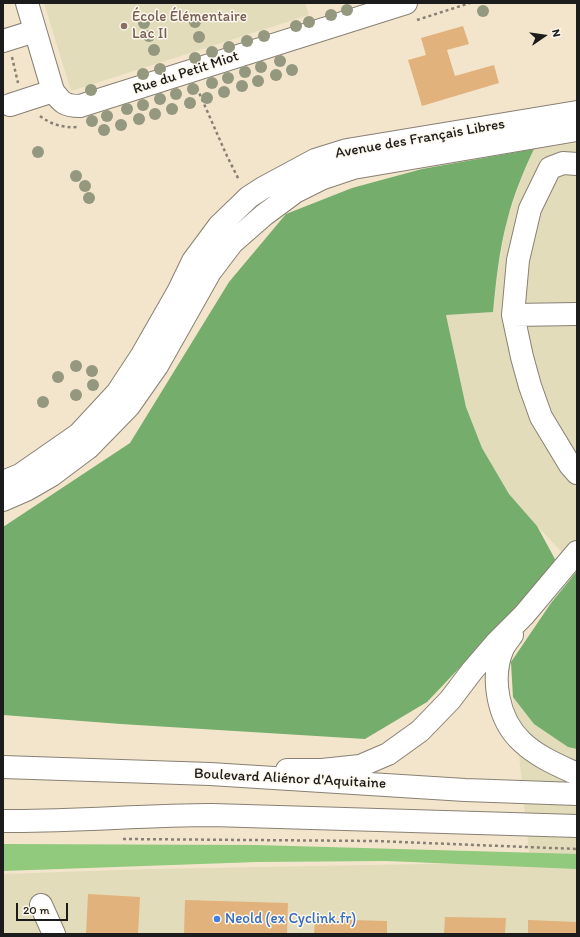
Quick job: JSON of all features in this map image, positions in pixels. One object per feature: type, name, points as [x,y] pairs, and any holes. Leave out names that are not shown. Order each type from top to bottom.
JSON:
[{"type":"main road","name":"Rue du Petit Miot","points":[[27,3],[53,91],[60,100],[68,106],[80,106],[185,73],[360,10],[406,3]]},
{"type":"main road","points":[[3,41],[35,31]]},
{"type":"main road","points":[[10,105],[53,91]]},
{"type":"main road","name":"Avenue des Français Libres","points":[[3,482],[20,475],[79,434],[117,393],[142,355],[175,298],[193,261],[219,226],[249,197],[287,174],[315,160],[347,150],[577,112]]},
{"type":"main road","name":"Avenue des Français Libres","points":[[3,500],[26,490],[52,475],[88,448],[129,406],[157,366],[195,296],[214,266],[232,243],[264,215],[295,192],[323,178],[353,168],[577,130]]},
{"type":"main road","points":[[577,164],[563,163],[550,168],[530,210],[518,260],[513,315],[528,379],[541,417],[570,465],[577,473]]},
{"type":"main road","points":[[513,315],[577,314]]},
{"type":"main road","points":[[210,774],[287,770],[322,770],[360,766],[388,754],[420,731],[450,700],[472,671],[497,642],[524,615],[577,552]]},
{"type":"main road","points":[[524,615],[504,648],[499,663],[498,697],[502,712],[521,741],[546,760],[577,774]]},
{"type":"main road","name":"Boulevard Aliénor d'Aquitaine","points":[[3,767],[210,774],[465,790],[577,794]]},
{"type":"main road","points":[[3,807],[167,815],[577,826]]},
{"type":"main road","points":[[3,821],[167,815]]},
{"type":"main road","points":[[41,905],[54,934]]},
{"type":"path","points":[[185,73],[199,90],[227,156],[241,184]]},
{"type":"path","points":[[122,839],[375,841],[577,849]]},
{"type":"shaded area","name":"École Élémentaire Lac II","points":[[44,3],[305,3],[309,15],[71,91]]},
{"type":"shaded area","points":[[577,143],[577,568],[509,494],[482,448],[466,407],[446,315],[493,312],[499,263],[507,220],[522,177],[534,149]]},
{"type":"shaded area","points":[[577,571],[577,934],[3,934],[3,874],[151,869],[530,862],[513,697],[511,662]]},
{"type":"green space","points":[[534,149],[512,203],[504,232],[493,312],[446,315],[466,407],[482,448],[509,494],[537,526],[556,561],[502,623],[427,702],[365,739],[3,715],[3,527],[130,443],[229,282],[286,214],[352,188],[422,169]]},
{"type":"green space","points":[[577,571],[577,749],[568,747],[534,724],[513,697],[511,662],[551,603]]},
{"type":"green space","points":[[3,844],[256,845],[577,854],[577,869],[387,861],[257,862],[3,871]]},
{"type":"building","points":[[463,26],[469,44],[447,50],[455,76],[494,65],[499,83],[422,106],[408,60],[426,55],[421,38]]},
{"type":"building","points":[[88,894],[140,897],[138,934],[86,934]]},
{"type":"building","points":[[185,900],[288,903],[287,934],[184,934]]},
{"type":"building","points":[[445,917],[506,918],[505,934],[444,934]]},
{"type":"building","points":[[315,919],[387,921],[387,934],[314,934]]},
{"type":"building","points":[[528,920],[577,922],[577,934],[528,934]]},
{"type":"place","name":"École Élémentaire Lac II","points":[[124,26]]},
{"type":"place","name":"Neold (ex Cyclink.fr)","points":[[217,919]]}]
